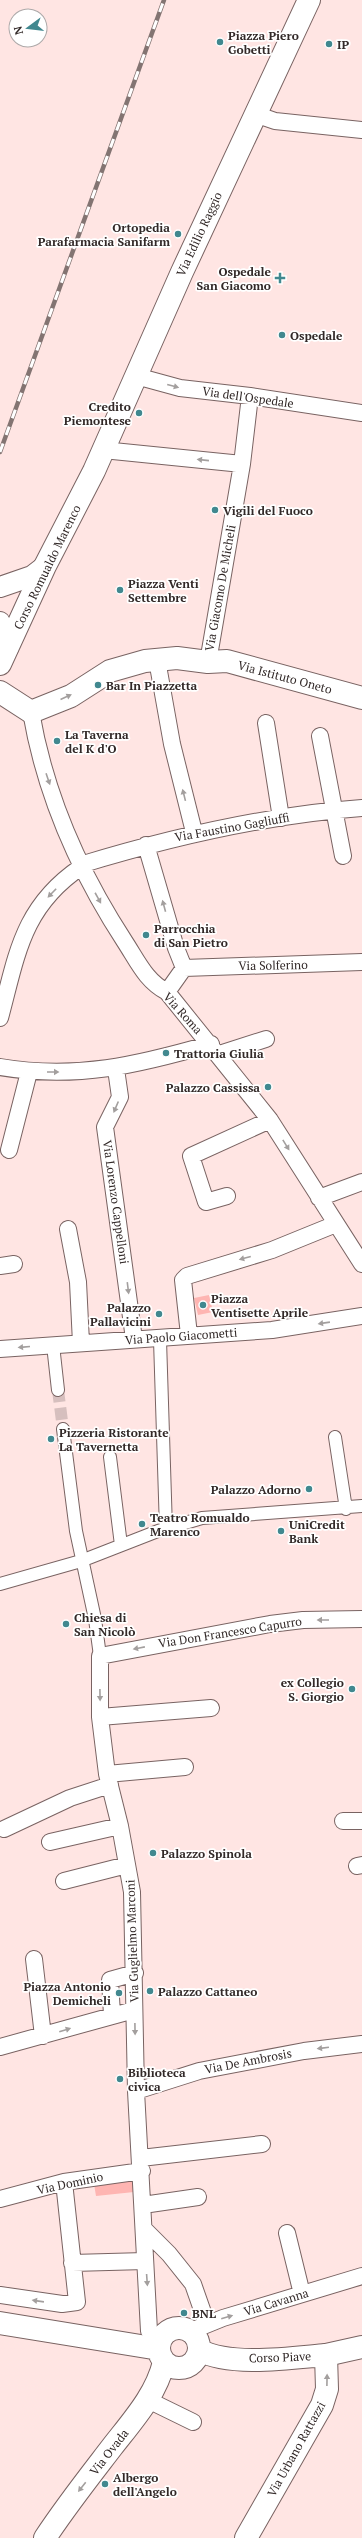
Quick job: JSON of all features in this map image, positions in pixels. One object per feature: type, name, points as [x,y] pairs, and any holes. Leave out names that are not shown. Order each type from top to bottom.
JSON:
[{"type":"main road","name":"Via Edilio Raggio","points":[[94,471],[255,114],[309,0]]},
{"type":"main road","name":"Corso Romualdo Marenco","points":[[4,656],[45,566],[94,471]]},
{"type":"main road","points":[[0,692],[30,712],[70,696],[110,671],[145,661],[177,658],[208,662]]},
{"type":"main road","name":"Via Istituto Oneto","points":[[208,662],[227,661],[362,698]]},
{"type":"main road","points":[[0,2324],[124,2344],[158,2346],[170,2366],[182,2368],[194,2362],[199,2335]]},
{"type":"main road","name":"Corso Piave","points":[[158,2346],[166,2332],[172,2328],[185,2328],[199,2335],[210,2356],[226,2358],[291,2358],[326,2355],[362,2347]]},
{"type":"main road","name":"Via Ovada","points":[[45,2538],[62,2512],[148,2400],[160,2378],[158,2346]]},
{"type":"main road","name":"Via Urbano Rattazzi","points":[[246,2538],[322,2405],[327,2389],[326,2355]]},
{"type":"street","points":[[255,114],[275,121],[362,130]]},
{"type":"street","name":"Via dell'Ospedale","points":[[136,376],[180,388],[250,396],[362,413]]},
{"type":"street","name":"Via Giacomo De Micheli","points":[[208,662],[242,464],[250,396]]},
{"type":"street","points":[[103,450],[242,464]]},
{"type":"street","points":[[0,587],[32,576],[45,566]]},
{"type":"street","points":[[0,622],[7,640],[4,656]]},
{"type":"street","points":[[157,660],[172,744],[194,832]]},
{"type":"street","name":"Via Roma","points":[[30,712],[38,751],[81,866],[106,913],[148,980],[167,992],[215,1049],[270,1120],[362,1264]]},
{"type":"street","points":[[266,723],[281,818]]},
{"type":"street","points":[[320,736],[343,856]]},
{"type":"street","name":"Via Faustino Gagliuffi","points":[[0,1018],[21,938],[31,918],[68,876],[81,866],[146,844],[194,832],[334,810],[362,808]]},
{"type":"street","points":[[146,844],[176,948],[184,968],[167,992]]},
{"type":"street","name":"Via Solferino","points":[[184,968],[362,962]]},
{"type":"street","points":[[0,1067],[29,1072],[116,1069],[266,1039]]},
{"type":"street","name":"Via Lorenzo Cappelloni","points":[[116,1069],[120,1097],[106,1127],[134,1339]]},
{"type":"street","points":[[10,1150],[29,1072]]},
{"type":"street","points":[[227,1196],[206,1202],[199,1185],[191,1156],[270,1120]]},
{"type":"street","points":[[319,1198],[362,1182]]},
{"type":"street","points":[[189,1335],[184,1280],[187,1276],[212,1266],[277,1248],[336,1224]]},
{"type":"street","points":[[68,1229],[78,1282],[81,1343]]},
{"type":"street","name":"Via Paolo Giacometti","points":[[0,1350],[272,1330],[362,1316]]},
{"type":"street","points":[[160,1340],[166,1530]]},
{"type":"street","points":[[53,1345],[58,1390]]},
{"type":"street","name":"Via Guglielmo Marconi","points":[[63,1429],[81,1561],[95,1619],[100,1656],[100,1717],[108,1780],[120,1826],[132,1892],[136,2091],[145,2261],[158,2346]]},
{"type":"street","points":[[335,1437],[346,1508]]},
{"type":"street","points":[[110,1457],[122,1546]]},
{"type":"street","points":[[0,1584],[81,1561],[166,1530],[220,1515],[362,1506]]},
{"type":"street","name":"Via Don Francesco Capurro","points":[[100,1656],[270,1624],[303,1620],[362,1619]]},
{"type":"street","points":[[100,1717],[211,1708]]},
{"type":"street","points":[[4,1829],[108,1780],[185,1767]]},
{"type":"street","points":[[343,1821],[362,1821]]},
{"type":"street","points":[[50,1842],[120,1826]]},
{"type":"street","points":[[64,1881],[127,1865]]},
{"type":"street","points":[[34,1959],[43,2036]]},
{"type":"street","points":[[112,2015],[110,1980],[134,1973]]},
{"type":"street","points":[[0,2047],[134,2010]]},
{"type":"street","name":"Via De Ambrosis","points":[[136,2091],[199,2070],[304,2051],[362,2044]]},
{"type":"street","name":"Via Dominio","points":[[0,2199],[64,2182],[141,2165],[262,2144]]},
{"type":"street","points":[[0,2295],[62,2304],[77,2302],[64,2182]]},
{"type":"street","points":[[143,2205],[198,2197]]},
{"type":"street","points":[[144,2229],[169,2254],[193,2284],[199,2335]]},
{"type":"street","points":[[287,2233],[302,2294]]},
{"type":"street","points":[[72,2263],[145,2261]]},
{"type":"street","name":"Via Cavanna","points":[[199,2335],[302,2294],[362,2276]]},
{"type":"street","points":[[148,2400],[193,2422]]},
{"type":"shaded area","points":[[209,1295],[213,1312],[198,1315],[194,1298]]},
{"type":"shaded area","points":[[133,2178],[134,2192],[96,2196],[94,2184]]},
{"type":"tunnel","points":[[58,1390],[63,1429]]},
{"type":"railway","points":[[0,452],[164,0]]},
{"type":"place","name":"Piazza Piero Gobetti","points":[[220,42]]},
{"type":"place","name":"IP","points":[[329,44]]},
{"type":"place","name":"Ortopedia Parafarmacia Sanifarm","points":[[178,234]]},
{"type":"place","name":"Ospedale San Giacomo","points":[[280,278]]},
{"type":"place","name":"Ospedale","points":[[282,335]]},
{"type":"place","name":"Credito Piemontese","points":[[139,413]]},
{"type":"place","name":"Vigili del Fuoco","points":[[215,510]]},
{"type":"place","name":"Piazza Venti Settembre","points":[[120,590]]},
{"type":"place","name":"Bar In Piazzetta","points":[[98,685]]},
{"type":"place","name":"La Taverna del K d'O","points":[[57,741]]},
{"type":"place","name":"Parrocchia di San Pietro","points":[[146,935]]},
{"type":"place","name":"Trattoria Giulia","points":[[166,1053]]},
{"type":"place","name":"Palazzo Cassissa","points":[[268,1087]]},
{"type":"place","name":"Piazza Ventisette Aprile","points":[[203,1305]]},
{"type":"place","name":"Palazzo Pallavicini","points":[[159,1314]]},
{"type":"place","name":"Pizzeria Ristorante La Tavernetta","points":[[51,1439]]},
{"type":"place","name":"Palazzo Adorno","points":[[309,1489]]},
{"type":"place","name":"Teatro Romualdo Marenco","points":[[142,1524]]},
{"type":"place","name":"UniCredit Bank","points":[[281,1531]]},
{"type":"place","name":"Chiesa di San Nicolò","points":[[66,1624]]},
{"type":"place","name":"ex Collegio S. Giorgio","points":[[352,1689]]},
{"type":"place","name":"Palazzo Spinola","points":[[153,1853]]},
{"type":"place","name":"Palazzo Cattaneo","points":[[150,1991]]},
{"type":"place","name":"Piazza Antonio Demicheli","points":[[119,1993]]},
{"type":"place","name":"Biblioteca civica","points":[[120,2079]]},
{"type":"place","name":"BNL","points":[[184,2313]]},
{"type":"place","name":"Albergo dell'Angelo","points":[[105,2484]]}]
